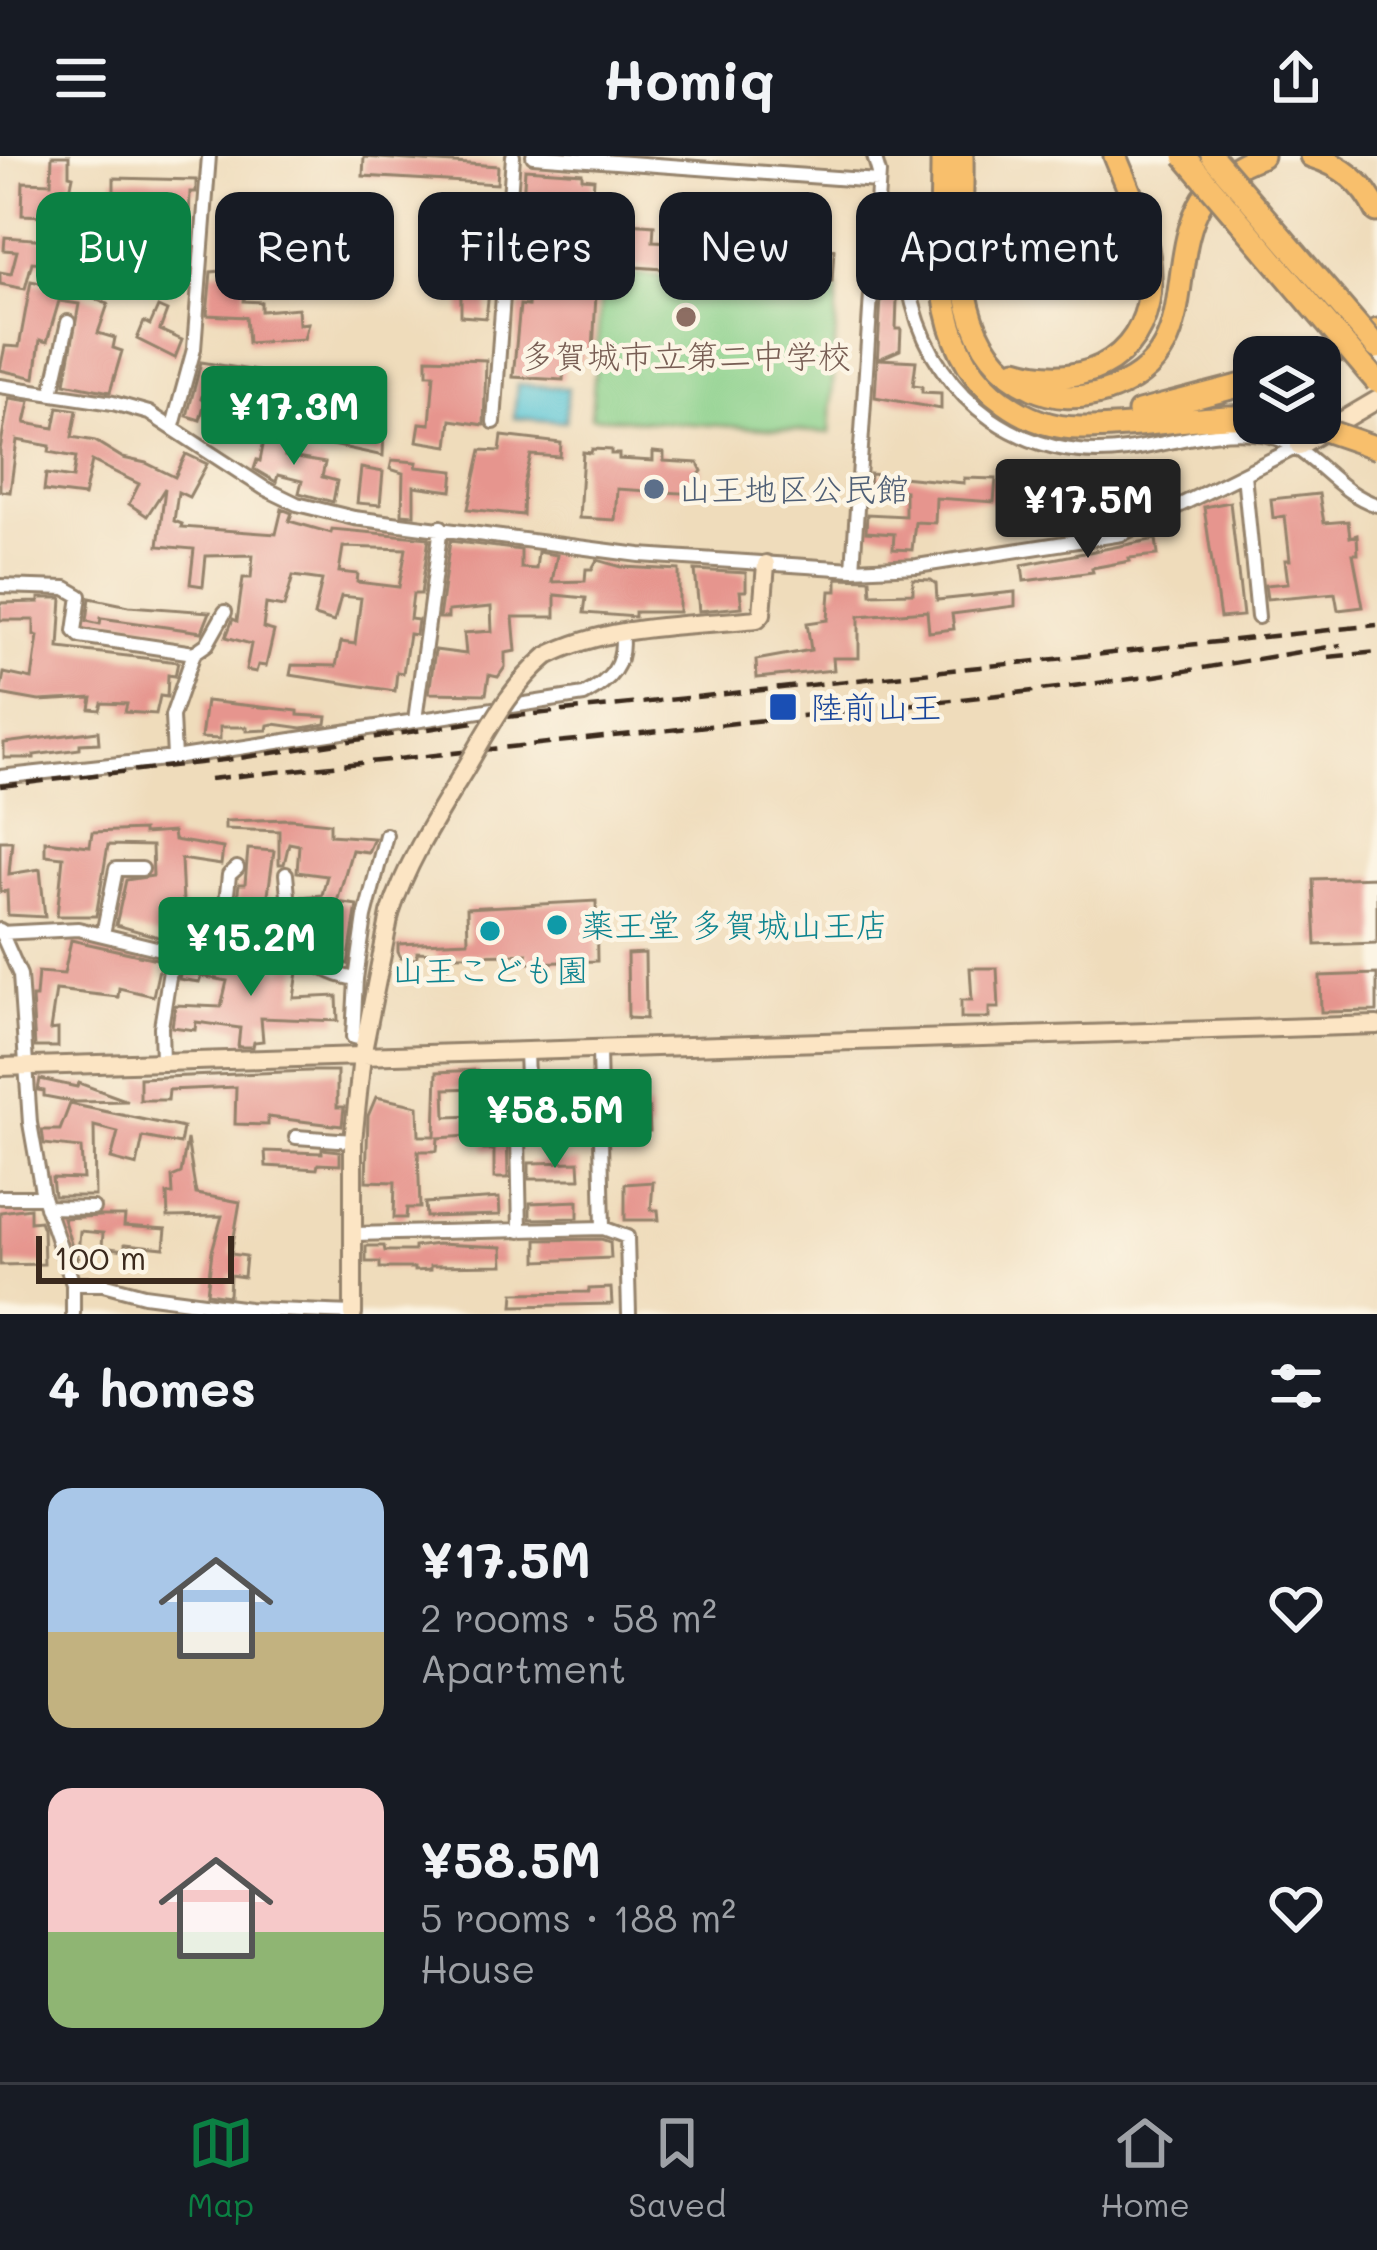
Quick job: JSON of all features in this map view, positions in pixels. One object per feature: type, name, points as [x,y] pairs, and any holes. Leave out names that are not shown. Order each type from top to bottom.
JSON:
[{"type":"highway","points":[[942,156],[946,310],[968,368],[1004,403],[1033,419],[1078,428],[1233,416]]},
{"type":"highway","points":[[962,156],[964,293],[973,327],[994,359],[1032,388],[1064,397],[1101,393],[1150,365],[1172,331],[1190,236],[1203,199],[1229,171],[1262,156]]},
{"type":"highway","points":[[994,359],[1021,372],[1071,377],[1099,368],[1123,350],[1141,324],[1150,292],[1148,255],[1138,214],[1114,156]]},
{"type":"highway","points":[[1184,156],[1377,382]]},
{"type":"highway","points":[[1212,156],[1377,348]]},
{"type":"highway","points":[[1311,156],[1345,171],[1374,205]]},
{"type":"highway","points":[[1341,348],[1377,330]]},
{"type":"highway","points":[[1004,403],[1035,416],[1087,421],[1233,388]]},
{"type":"highway","points":[[1341,436],[1377,448]]},
{"type":"street","points":[[172,426],[194,349],[209,156]]},
{"type":"street","points":[[494,422],[513,156]]},
{"type":"street","points":[[533,156],[878,181]]},
{"type":"street","points":[[874,156],[877,192]]},
{"type":"street","points":[[854,569],[870,300]]},
{"type":"street","points":[[911,300],[926,343],[969,404],[991,422],[1045,447],[1076,454],[1219,434],[1262,434],[1299,446],[1349,494],[1377,505]]},
{"type":"street","points":[[52,393],[68,322]]},
{"type":"street","points":[[0,386],[149,413],[264,488],[297,504],[354,518],[640,555],[854,569],[916,566],[1122,534],[1299,446],[1377,400]]},
{"type":"street","points":[[1244,474],[1258,616]]},
{"type":"street","points":[[415,720],[440,527]]},
{"type":"street","points":[[74,1284],[103,1284],[249,1309],[352,1313],[353,1141],[364,1048],[390,914],[413,856],[505,701],[548,656],[584,640],[621,633],[757,619],[762,614],[766,564]]},
{"type":"street","points":[[0,586],[66,588],[80,596],[75,632],[80,636],[194,653]]},
{"type":"street","points":[[174,758],[172,716],[194,653],[207,644],[225,612]]},
{"type":"street","points":[[0,777],[174,758],[584,695],[607,682],[621,662],[621,633]]},
{"type":"street","points":[[364,1048],[353,1037],[356,979],[364,917],[386,835]]},
{"type":"street","points":[[103,934],[116,868],[142,869]]},
{"type":"street","points":[[74,1314],[74,1284],[45,1202],[30,1123],[20,976],[0,932],[78,929],[173,952],[215,929],[225,912],[230,875],[237,868]]},
{"type":"street","points":[[281,948],[290,906],[286,874]]},
{"type":"street","points":[[215,929],[236,941],[290,949],[329,974],[356,979]]},
{"type":"street","points":[[162,1062],[161,1028],[173,952]]},
{"type":"street","points":[[0,1067],[364,1048],[526,1052],[1377,1025]]},
{"type":"street","points":[[599,1049],[603,1228]]},
{"type":"street","points":[[526,1052],[527,1104]]},
{"type":"street","points":[[296,1137],[353,1141]]},
{"type":"street","points":[[518,1137],[520,1231]]},
{"type":"street","points":[[0,1197],[93,1208]]},
{"type":"street","points":[[354,1234],[603,1228],[627,1237],[629,1314]]},
{"type":"green space","points":[[635,274],[659,276],[659,300],[832,300],[832,289],[838,289],[830,433],[591,417],[601,300],[635,300]]},
{"type":"water","points":[[517,384],[568,388],[565,422],[514,418]]},
{"type":"building","points":[[52,156],[69,156],[69,175],[73,176],[70,192],[36,192],[36,216],[22,215],[23,182],[51,183]]},
{"type":"building","points":[[364,157],[498,166],[497,184],[363,176]]},
{"type":"building","points":[[525,169],[582,173],[582,178],[594,179],[593,192],[524,192]]},
{"type":"building","points":[[114,178],[196,180],[196,192],[114,192]]},
{"type":"building","points":[[635,224],[654,225],[659,269],[635,267]]},
{"type":"building","points":[[5,237],[36,239],[36,262],[32,262],[25,289],[0,284],[0,272],[11,274],[17,251],[4,250]]},
{"type":"building","points":[[211,272],[215,272],[215,300],[261,302],[261,311],[298,308],[299,324],[308,323],[304,339],[248,343],[246,317],[207,315]]},
{"type":"building","points":[[31,281],[36,282],[36,300],[97,300],[108,304],[98,333],[115,338],[113,348],[122,351],[110,392],[65,383],[79,304],[59,301],[47,342],[40,340],[35,378],[0,370],[5,346],[19,347]]},
{"type":"building","points":[[461,300],[488,300],[486,318],[461,316]]},
{"type":"building","points":[[528,300],[596,300],[593,351],[583,351],[582,363],[564,362],[563,380],[513,377],[520,305],[528,306]]},
{"type":"building","points":[[881,300],[897,300],[900,350],[879,359],[916,361],[913,385],[922,386],[922,392],[941,393],[941,409],[875,397]]},
{"type":"building","points":[[158,307],[167,311],[160,330],[182,340],[175,358],[137,339]]},
{"type":"building","points":[[427,358],[486,360],[484,425],[451,420],[448,446],[417,441],[420,423],[430,424],[434,374],[427,374]]},
{"type":"building","points":[[201,362],[257,371],[256,378],[291,387],[286,404],[263,398],[265,391],[208,379],[200,420],[187,416]]},
{"type":"building","points":[[291,397],[324,398],[324,421],[289,420]]},
{"type":"building","points":[[9,398],[30,401],[25,423],[54,428],[58,407],[77,410],[72,437],[95,441],[123,458],[175,477],[186,454],[207,464],[189,497],[178,492],[174,521],[181,527],[276,534],[282,509],[292,513],[289,521],[331,533],[332,529],[429,538],[421,594],[413,594],[410,619],[418,620],[416,635],[409,634],[395,691],[290,675],[292,665],[336,666],[341,642],[355,644],[361,598],[341,596],[334,622],[314,616],[322,580],[293,576],[284,607],[266,604],[263,628],[274,631],[266,666],[258,665],[256,672],[246,670],[251,644],[226,637],[233,619],[237,621],[243,578],[251,578],[253,555],[206,556],[203,586],[190,584],[194,549],[158,546],[165,488],[147,516],[129,504],[139,484],[92,461],[84,496],[44,491],[46,474],[73,478],[76,457],[17,440],[10,492],[0,491],[0,450]],"holes":[[[343,547],[406,549],[399,587],[357,582],[358,574],[339,572]]]},
{"type":"building","points":[[322,425],[364,433],[364,426],[384,427],[383,456],[319,442]]},
{"type":"building","points":[[266,430],[289,437],[285,456],[325,463],[322,477],[337,481],[333,502],[299,493],[302,481],[278,475],[276,482],[254,469]]},
{"type":"building","points":[[502,436],[561,443],[560,457],[531,455],[523,515],[468,509],[481,450],[500,451]]},
{"type":"building","points":[[611,450],[619,459],[653,461],[653,452],[664,453],[664,461],[698,463],[702,471],[696,494],[617,489],[615,520],[579,518],[583,452]]},
{"type":"building","points":[[392,460],[454,471],[452,491],[414,486],[414,515],[402,514],[403,473],[390,469]]},
{"type":"building","points":[[361,468],[383,472],[380,505],[357,503]]},
{"type":"building","points":[[870,474],[964,483],[964,478],[996,479],[994,502],[936,498],[935,523],[915,522],[912,550],[893,549],[894,534],[866,532],[867,514],[905,516],[905,491],[869,488]]},
{"type":"building","points":[[1319,494],[1324,523],[1348,521],[1350,537],[1357,535],[1358,554],[1353,554],[1363,607],[1338,610],[1335,593],[1267,599],[1265,585],[1288,583],[1285,560],[1290,560],[1285,516],[1273,518],[1271,499]]},
{"type":"building","points":[[1230,502],[1243,616],[1220,618],[1204,507]]},
{"type":"building","points":[[1156,539],[1158,555],[1129,558],[1092,568],[1093,572],[1024,581],[1022,565]]},
{"type":"building","points":[[450,541],[521,550],[521,568],[536,569],[538,552],[557,555],[552,582],[585,581],[586,569],[592,569],[597,560],[622,567],[679,570],[679,612],[635,612],[635,617],[584,613],[586,598],[555,595],[555,617],[513,617],[516,651],[505,653],[505,667],[498,677],[489,675],[486,694],[429,693],[435,650],[466,654],[464,633],[492,631],[491,607],[448,611],[448,618],[439,618]]},
{"type":"building","points":[[695,570],[746,573],[746,591],[740,591],[742,607],[699,611]]},
{"type":"building","points":[[837,578],[870,579],[871,594],[913,593],[913,579],[931,580],[936,584],[937,600],[1015,592],[1015,606],[952,614],[954,629],[929,632],[927,611],[859,616],[859,658],[833,658],[834,670],[757,678],[756,660],[811,650],[807,623],[828,620],[830,591],[837,591]]},
{"type":"building","points":[[39,598],[62,598],[59,648],[178,662],[175,676],[168,675],[167,697],[160,696],[156,714],[125,712],[127,704],[102,703],[100,710],[90,709],[92,698],[39,701],[0,694],[4,673],[32,679],[38,636],[34,635],[34,620],[0,620],[0,603],[39,602]]},
{"type":"building","points":[[90,598],[210,612],[202,632],[101,618],[100,624],[87,621]]},
{"type":"building","points":[[206,701],[298,711],[298,715],[327,717],[326,724],[302,728],[274,724],[267,730],[247,731],[247,727],[220,727],[220,739],[201,738]]},
{"type":"building","points":[[98,731],[99,743],[80,744],[80,749],[4,758],[4,743]]},
{"type":"building","points":[[225,821],[330,823],[330,835],[374,838],[368,852],[352,850],[337,902],[357,905],[348,964],[305,945],[308,930],[296,928],[301,897],[322,895],[327,876],[297,872],[299,845],[289,843],[284,864],[279,864],[279,831],[225,829]]},
{"type":"building","points":[[143,830],[143,834],[173,832],[174,840],[223,848],[221,865],[181,859],[184,925],[164,924],[162,938],[116,925],[126,880],[153,876],[152,846],[108,845],[96,916],[57,916],[63,857],[45,855],[45,841],[90,846],[92,832]]},
{"type":"building","points":[[0,841],[12,841],[9,874],[40,869],[45,917],[8,915],[7,891],[0,892]]},
{"type":"building","points":[[248,849],[274,851],[267,901],[275,903],[271,920],[245,914],[246,907],[236,906],[239,884],[245,884]]},
{"type":"building","points":[[1377,877],[1377,943],[1316,945],[1313,879]]},
{"type":"building","points":[[596,901],[597,961],[528,963],[527,954],[454,955],[447,956],[448,972],[438,972],[436,953],[417,952],[417,959],[401,958],[398,952],[398,944],[468,941],[467,908]]},
{"type":"building","points":[[71,940],[161,960],[153,996],[119,988],[118,997],[56,990],[50,1030],[58,1029],[58,1047],[35,1047],[32,997],[36,997],[38,972],[64,974]]},
{"type":"building","points":[[645,953],[646,1019],[628,1018],[627,954]]},
{"type":"building","points":[[183,959],[284,970],[285,965],[299,966],[294,998],[337,996],[338,1021],[261,1018],[263,1041],[254,1042],[253,1047],[238,1047],[240,1028],[196,1022],[195,1030],[172,1027],[175,1005],[221,1007],[227,981],[201,976],[199,982],[179,979]]},
{"type":"building","points":[[970,968],[997,968],[999,1008],[989,1008],[989,1018],[961,1018],[961,1000],[972,1000]]},
{"type":"building","points":[[1377,974],[1377,1011],[1321,1012],[1320,976]]},
{"type":"building","points":[[477,1070],[478,1088],[445,1089],[446,1117],[545,1114],[545,1128],[507,1129],[508,1178],[494,1178],[494,1150],[484,1150],[484,1135],[438,1138],[437,1151],[418,1151],[420,1208],[407,1208],[406,1218],[394,1218],[395,1182],[366,1181],[368,1116],[376,1097],[418,1106],[419,1136],[435,1136],[437,1072]]},
{"type":"building","points":[[337,1071],[337,1107],[344,1107],[342,1126],[268,1117],[268,1125],[235,1124],[236,1087],[169,1090],[168,1100],[140,1100],[140,1078]]},
{"type":"building","points":[[40,1079],[77,1087],[79,1083],[128,1101],[76,1102],[44,1096],[38,1090]]},
{"type":"building","points":[[70,1104],[183,1128],[180,1144],[143,1137],[137,1166],[111,1159],[118,1132],[94,1126],[95,1196],[54,1196],[52,1178],[83,1179],[81,1148],[44,1144],[42,1130],[60,1130]]},
{"type":"building","points":[[649,1108],[650,1131],[614,1132],[615,1109]]},
{"type":"building","points":[[187,1139],[196,1194],[240,1202],[231,1254],[246,1256],[244,1277],[230,1275],[229,1296],[207,1293],[222,1216],[168,1217],[167,1194],[173,1194],[172,1177],[181,1173]]},
{"type":"building","points":[[322,1149],[340,1151],[340,1165],[318,1164],[317,1169],[266,1166],[265,1151],[322,1153]]},
{"type":"building","points":[[579,1162],[580,1179],[529,1179],[529,1163]]},
{"type":"building","points":[[653,1182],[651,1210],[658,1210],[659,1220],[625,1220],[625,1184]]},
{"type":"building","points":[[499,1198],[500,1215],[426,1217],[425,1203]]},
{"type":"building","points":[[578,1201],[578,1218],[530,1219],[530,1203]]},
{"type":"building","points":[[30,1208],[30,1222],[40,1221],[43,1229],[44,1264],[0,1265],[0,1212]]},
{"type":"building","points":[[125,1216],[124,1226],[166,1229],[164,1248],[102,1247],[103,1233],[80,1231],[77,1263],[63,1218]]},
{"type":"building","points":[[537,1240],[610,1242],[611,1258],[537,1261]]},
{"type":"building","points":[[366,1246],[414,1251],[414,1247],[502,1247],[503,1265],[430,1266],[430,1270],[414,1271],[366,1262]]},
{"type":"building","points":[[611,1288],[612,1304],[513,1306],[514,1293]]},
{"type":"railway","points":[[0,786],[233,759],[507,717],[1377,625]]},
{"type":"railway","points":[[210,779],[1008,694],[1341,645]]},
{"type":"railway","points":[[1328,657],[1377,652]]},
{"type":"place","name":"多賀城市立第二中学校","points":[[686,317]]},
{"type":"place","name":"山王地区公民館","points":[[654,489]]},
{"type":"place","name":"陸前山王","points":[[783,707]]},
{"type":"place","name":"薬王堂 多賀城山王店","points":[[557,925]]},
{"type":"place","name":"山王こども園","points":[[490,931]]}]
